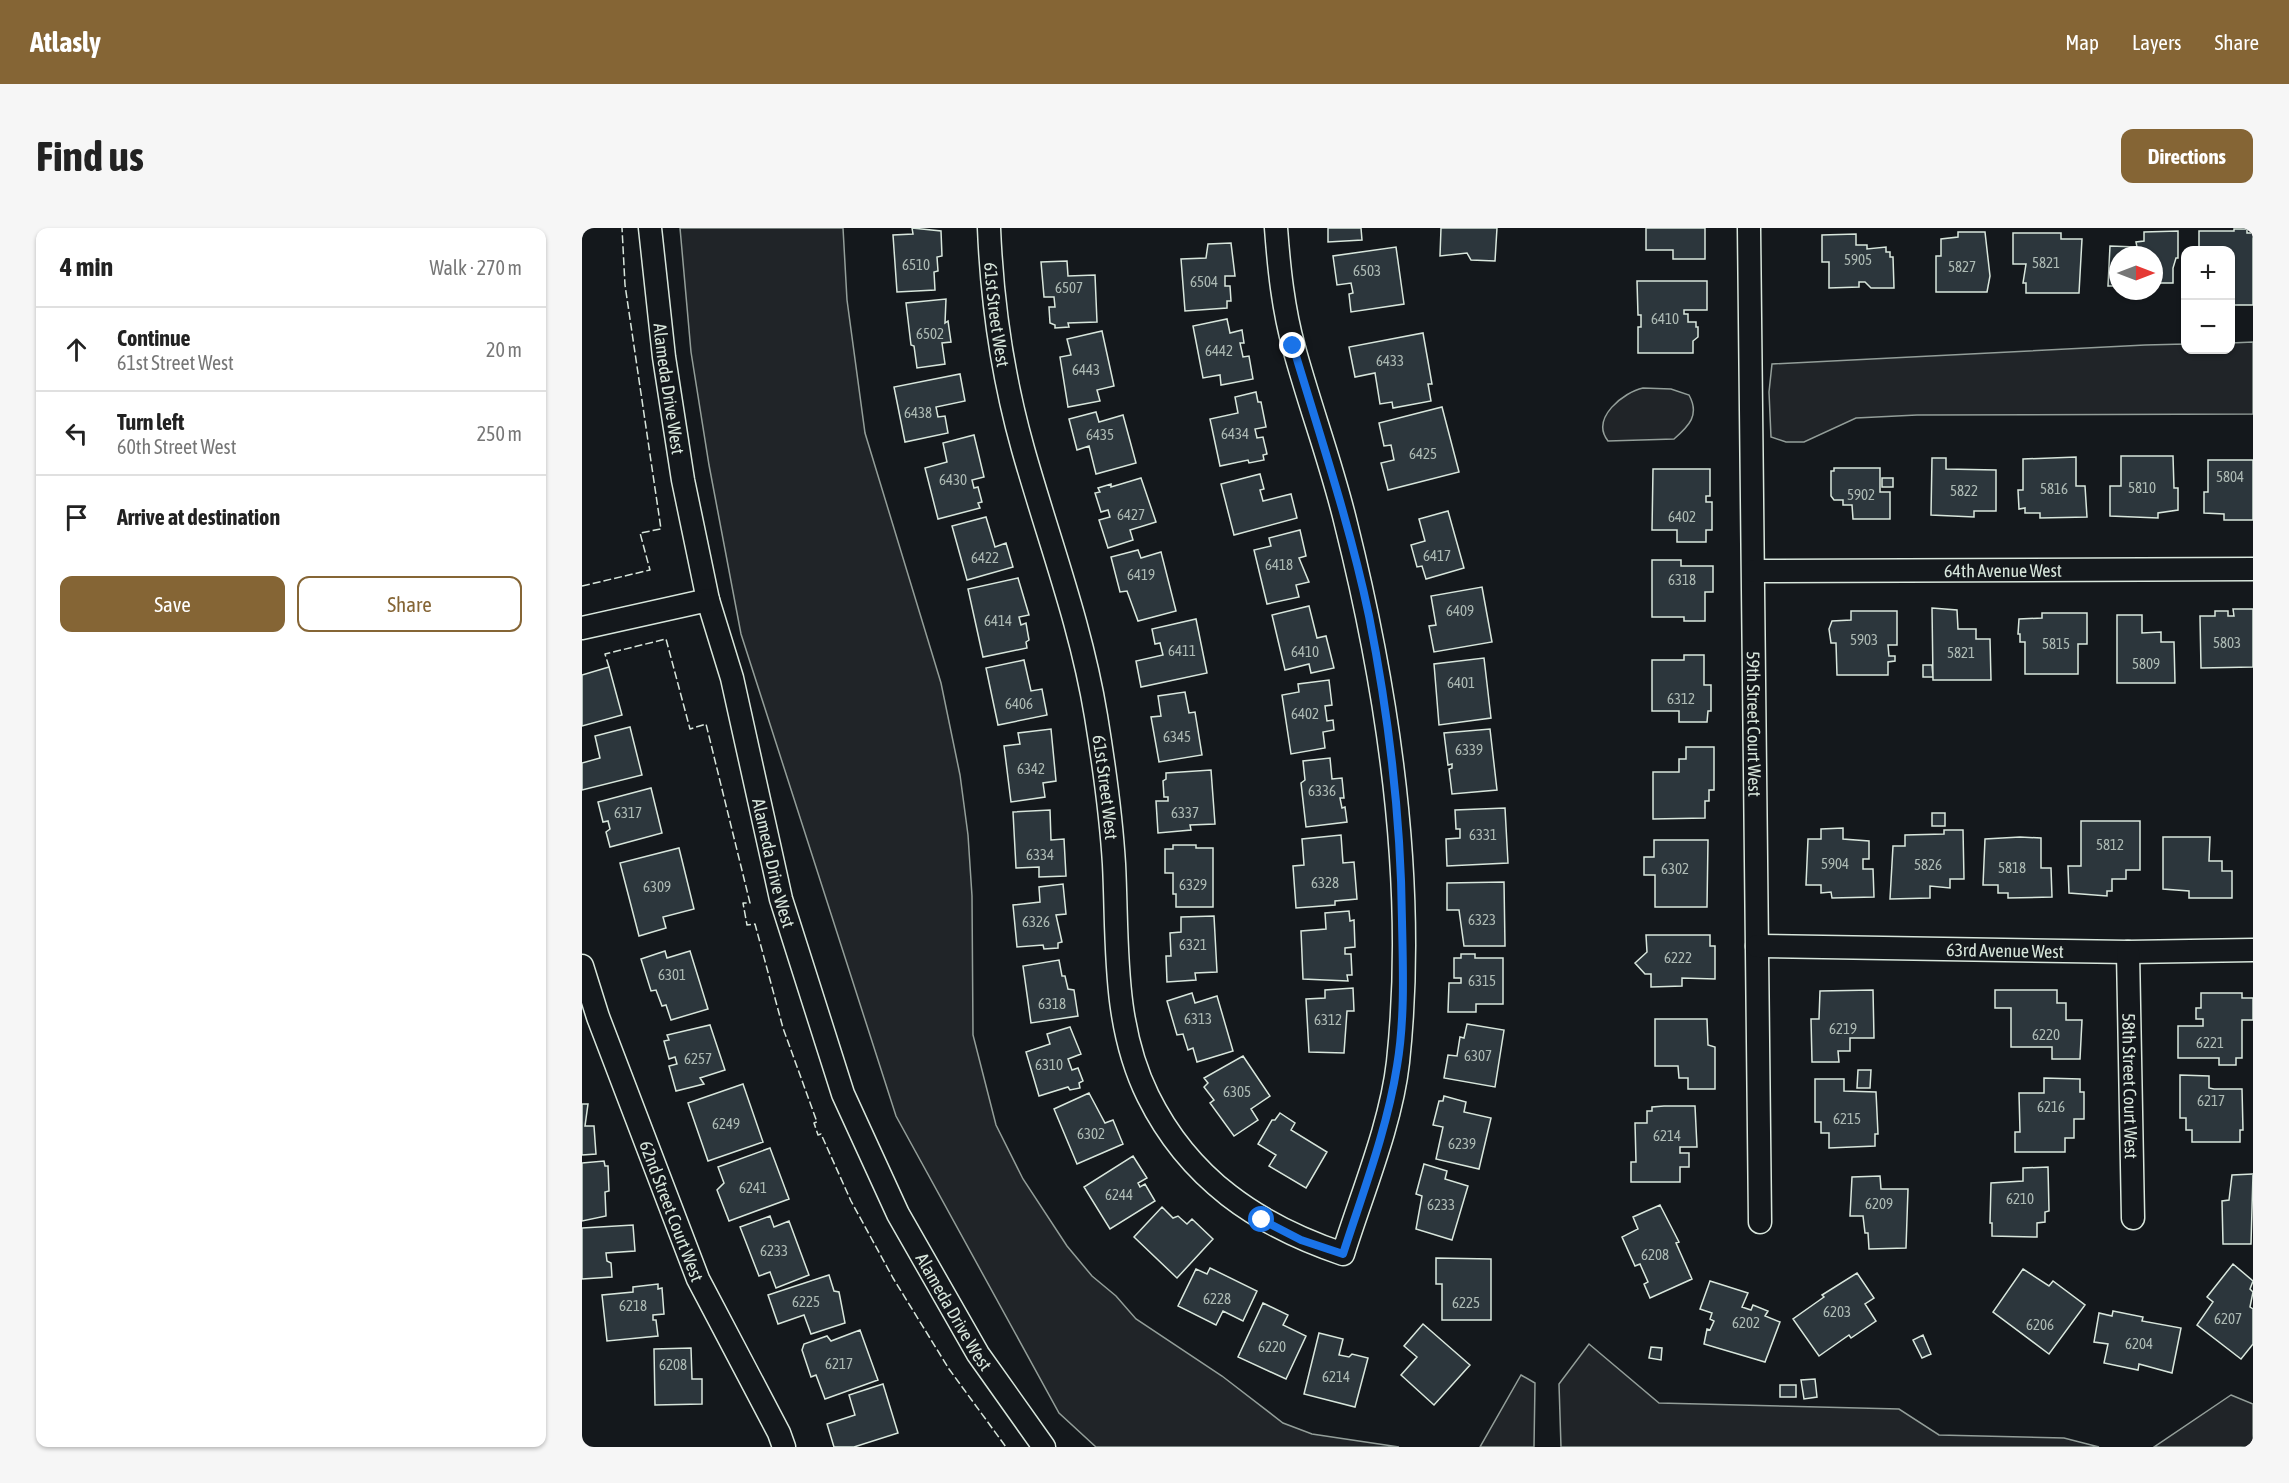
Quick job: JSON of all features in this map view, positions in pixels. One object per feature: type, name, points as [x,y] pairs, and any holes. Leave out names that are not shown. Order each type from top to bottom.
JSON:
[{"type":"street","name":"Alameda Drive West","points":[[650,228],[664,357],[683,480],[708,600],[732,678],[782,900],[843,1094],[898,1214],[978,1354],[1044,1447]]},
{"type":"street","name":"61st Street West","points":[[989,228],[995,306],[1009,392],[1023,450],[1077,628],[1096,713],[1107,787],[1113,851],[1120,998],[1136,1068],[1148,1097],[1176,1141],[1192,1162],[1226,1194],[1262,1220],[1291,1235],[1343,1254],[1390,1106],[1398,1063],[1403,977],[1401,872],[1395,782],[1383,696],[1368,615],[1345,520],[1293,346],[1282,291],[1275,228]]},
{"type":"street","name":"59th Street Court West","points":[[1749,228],[1760,1222]]},
{"type":"street","name":"64th Avenue West","points":[[1754,571],[2253,569]]},
{"type":"street","points":[[582,628],[708,600]]},
{"type":"street","name":"63rd Avenue West","points":[[1757,946],[2128,952],[2253,950]]},
{"type":"street","name":"58th Street Court West","points":[[2128,952],[2133,1218]]},
{"type":"street","name":"62nd Street Court West","points":[[582,966],[597,1017],[698,1279],[779,1433],[784,1447]]},
{"type":"shaded area","points":[[680,228],[843,228],[847,300],[865,433],[941,683],[960,775],[968,835],[972,896],[973,1035],[996,1125],[1023,1179],[1067,1246],[1092,1276],[1116,1296],[1136,1319],[1222,1376],[1283,1423],[1312,1434],[1399,1447],[1096,1447],[1059,1413],[896,1116],[741,634],[709,465],[691,352]]},
{"type":"shaded area","points":[[2253,342],[2253,414],[1917,415],[1856,418],[1804,442],[1786,442],[1771,437],[1769,392],[1772,364],[2181,344],[2181,354],[2235,354],[2235,343]]},
{"type":"shaded area","points":[[1643,388],[1671,389],[1689,395],[1693,414],[1688,425],[1674,439],[1608,441],[1603,424],[1606,415],[1619,400]]},
{"type":"shaded area","points":[[1589,1344],[1659,1403],[1899,1409],[1939,1435],[2064,1438],[2099,1447],[1561,1447],[1559,1384]]},
{"type":"shaded area","points":[[1521,1375],[1535,1383],[1534,1447],[1480,1447]]},
{"type":"shaded area","points":[[2231,1395],[2253,1404],[2253,1447],[2154,1447]]},
{"type":"building","points":[[912,228],[941,231],[942,256],[937,257],[938,271],[934,272],[935,290],[897,292],[893,235],[913,234]]},
{"type":"building","points":[[1328,228],[1361,228],[1362,240],[1328,242]]},
{"type":"building","points":[[1441,228],[1497,228],[1495,261],[1471,260],[1467,253],[1440,256]]},
{"type":"building","points":[[1646,228],[1705,228],[1705,259],[1673,259],[1673,250],[1646,250]]},
{"type":"building","points":[[2234,229],[2247,229],[2247,233],[2253,233],[2253,305],[2235,305],[2235,246],[2199,246],[2199,231],[2234,231]]},
{"type":"building","points":[[2178,231],[2178,258],[2173,268],[2173,283],[2163,283],[2163,246],[2137,246],[2136,242],[2144,241],[2144,232]]},
{"type":"building","points":[[1958,232],[1985,232],[1990,276],[1987,292],[1936,292],[1936,256],[1941,256],[1941,239],[1958,237]]},
{"type":"building","points":[[2013,233],[2061,233],[2061,239],[2082,239],[2079,293],[2026,293],[2026,283],[2023,283],[2026,264],[2013,264]]},
{"type":"building","points":[[1856,234],[1856,245],[1867,245],[1867,249],[1886,247],[1886,252],[1890,252],[1890,257],[1893,257],[1894,288],[1871,288],[1865,282],[1859,282],[1859,287],[1829,288],[1829,262],[1822,262],[1822,235]]},
{"type":"building","points":[[1231,243],[1235,276],[1225,276],[1225,286],[1230,286],[1231,301],[1227,301],[1227,308],[1185,311],[1181,259],[1206,258],[1208,244]]},
{"type":"building","points":[[1396,247],[1404,304],[1351,312],[1349,294],[1353,293],[1351,283],[1337,285],[1333,256]]},
{"type":"building","points":[[1067,261],[1068,276],[1095,275],[1097,322],[1068,323],[1069,327],[1055,328],[1055,325],[1050,323],[1049,307],[1055,307],[1054,297],[1044,297],[1041,262]]},
{"type":"building","points":[[1637,281],[1707,281],[1707,310],[1684,310],[1684,314],[1688,314],[1688,322],[1696,322],[1696,327],[1698,327],[1698,337],[1693,341],[1693,353],[1638,353],[1638,327],[1641,327],[1641,315],[1638,315]]},
{"type":"building","points":[[946,299],[945,323],[948,321],[951,342],[942,343],[945,364],[917,368],[914,346],[911,345],[906,303]]},
{"type":"building","points":[[1227,319],[1230,333],[1242,330],[1244,343],[1240,343],[1243,357],[1249,356],[1253,379],[1221,385],[1220,375],[1203,378],[1193,326]]},
{"type":"building","points":[[1102,331],[1114,386],[1097,390],[1100,401],[1068,407],[1060,357],[1071,355],[1067,339]]},
{"type":"building","points":[[1423,333],[1432,384],[1428,384],[1431,401],[1393,408],[1392,402],[1380,404],[1375,373],[1355,377],[1349,347]]},
{"type":"building","points":[[960,374],[965,401],[936,407],[938,417],[945,416],[948,433],[905,442],[894,387]]},
{"type":"building","points":[[1256,392],[1258,402],[1261,402],[1266,427],[1255,429],[1257,438],[1263,437],[1267,454],[1263,455],[1264,460],[1249,463],[1248,460],[1220,466],[1210,419],[1238,413],[1235,397]]},
{"type":"building","points":[[1442,407],[1459,472],[1388,490],[1381,463],[1394,460],[1391,445],[1384,446],[1379,423]]},
{"type":"building","points":[[1096,412],[1099,422],[1123,415],[1136,463],[1096,474],[1089,446],[1077,450],[1069,419]]},
{"type":"building","points":[[974,435],[984,477],[972,480],[974,488],[978,487],[982,502],[978,503],[980,508],[938,519],[925,468],[947,462],[943,443]]},
{"type":"building","points":[[2121,456],[2173,456],[2174,488],[2178,488],[2178,510],[2158,513],[2158,518],[2110,516],[2110,486],[2121,486]]},
{"type":"building","points":[[2076,457],[2076,486],[2085,486],[2087,517],[2040,518],[2040,513],[2025,513],[2025,508],[2019,509],[2018,490],[2023,490],[2023,459]]},
{"type":"building","points":[[1932,458],[1946,458],[1946,469],[1996,470],[1996,511],[1974,511],[1974,517],[1931,515]]},
{"type":"building","points":[[2208,460],[2253,460],[2253,520],[2224,520],[2224,514],[2204,513],[2204,492],[2208,492]]},
{"type":"building","points":[[1834,468],[1880,468],[1880,492],[1890,492],[1890,519],[1853,519],[1852,505],[1843,505],[1843,500],[1834,500],[1831,496],[1831,471],[1834,471]]},
{"type":"building","points":[[1653,469],[1710,469],[1710,496],[1706,496],[1706,502],[1712,502],[1712,530],[1706,530],[1706,542],[1677,542],[1677,530],[1652,530]]},
{"type":"building","points":[[1260,474],[1264,489],[1260,490],[1263,501],[1291,494],[1297,518],[1234,535],[1221,484]]},
{"type":"building","points":[[1141,478],[1156,522],[1130,530],[1133,540],[1108,548],[1099,520],[1110,517],[1108,510],[1101,512],[1095,493],[1100,492],[1098,488],[1111,484],[1111,487]]},
{"type":"building","points":[[1882,478],[1893,478],[1893,487],[1882,487]]},
{"type":"building","points":[[1448,511],[1464,568],[1426,579],[1422,566],[1417,567],[1411,545],[1425,541],[1419,519]]},
{"type":"building","points":[[986,517],[995,547],[1006,543],[1013,567],[967,580],[952,526]]},
{"type":"building","points":[[1300,530],[1306,556],[1299,558],[1309,582],[1296,585],[1299,597],[1267,604],[1254,550],[1271,546],[1269,538]]},
{"type":"building","points":[[1138,550],[1141,558],[1161,552],[1176,611],[1138,621],[1127,591],[1120,592],[1111,557]]},
{"type":"building","points":[[1652,560],[1681,560],[1681,566],[1713,566],[1713,592],[1705,592],[1705,621],[1684,621],[1684,617],[1652,617]]},
{"type":"building","points":[[1018,578],[1029,615],[1019,617],[1021,625],[1026,623],[1029,640],[1026,642],[1027,648],[983,657],[968,589]]},
{"type":"building","points":[[1482,587],[1492,642],[1434,652],[1429,626],[1436,625],[1431,596]]},
{"type":"building","points":[[1309,606],[1317,638],[1326,636],[1334,668],[1311,673],[1309,664],[1285,670],[1272,615]]},
{"type":"building","points":[[1932,608],[1957,610],[1958,629],[1976,629],[1976,639],[1990,639],[1991,680],[1933,680]]},
{"type":"building","points":[[2233,609],[2253,609],[2253,667],[2201,668],[2200,616],[2215,616],[2215,611],[2228,611],[2228,616],[2234,616]]},
{"type":"building","points":[[1851,611],[1897,611],[1897,645],[1888,645],[1889,656],[1895,656],[1895,661],[1888,662],[1888,675],[1837,675],[1836,643],[1831,643],[1829,629],[1832,621],[1851,620]]},
{"type":"building","points":[[2042,613],[2087,613],[2087,644],[2078,644],[2078,674],[2025,674],[2025,642],[2020,642],[2019,619],[2042,618]]},
{"type":"building","points":[[2117,615],[2142,615],[2142,633],[2161,632],[2161,642],[2174,642],[2175,683],[2117,683]]},
{"type":"building","points":[[1196,619],[1207,673],[1141,687],[1136,661],[1163,655],[1160,643],[1155,644],[1152,629]]},
{"type":"building","points":[[1684,655],[1704,655],[1704,685],[1711,685],[1711,711],[1708,711],[1707,722],[1679,722],[1679,711],[1652,711],[1652,660],[1684,660]]},
{"type":"building","points":[[1484,658],[1491,718],[1439,725],[1434,664]]},
{"type":"building","points":[[1024,660],[1031,691],[1042,689],[1047,715],[998,725],[986,668]]},
{"type":"building","points":[[1923,665],[1932,665],[1933,677],[1923,677]]},
{"type":"building","points":[[609,667],[622,715],[582,726],[582,675]]},
{"type":"building","points":[[1329,680],[1332,705],[1325,706],[1327,721],[1333,720],[1334,730],[1323,732],[1325,748],[1291,754],[1282,695],[1299,692],[1298,684]]},
{"type":"building","points":[[1185,692],[1189,713],[1195,712],[1202,755],[1159,762],[1151,717],[1161,716],[1158,696]]},
{"type":"building","points":[[630,727],[642,775],[582,790],[582,763],[600,758],[595,736]]},
{"type":"building","points":[[1051,729],[1056,781],[1043,783],[1045,797],[1011,802],[1004,746],[1020,744],[1018,733]]},
{"type":"building","points":[[1490,729],[1497,790],[1452,794],[1449,769],[1452,768],[1452,764],[1448,765],[1444,733]]},
{"type":"building","points":[[1686,747],[1714,747],[1714,790],[1709,790],[1709,801],[1705,801],[1705,818],[1653,819],[1653,772],[1679,772],[1679,759],[1686,759]]},
{"type":"building","points":[[1330,758],[1332,779],[1342,778],[1344,798],[1340,798],[1342,808],[1345,807],[1347,822],[1306,827],[1301,783],[1305,780],[1303,761]]},
{"type":"building","points":[[1211,770],[1215,824],[1190,825],[1191,830],[1158,833],[1156,801],[1168,801],[1168,797],[1164,797],[1163,781],[1166,779],[1166,773]]},
{"type":"building","points":[[651,788],[662,833],[610,847],[606,832],[610,829],[608,821],[603,822],[598,802]]},
{"type":"building","points":[[1505,808],[1508,863],[1447,866],[1446,839],[1460,838],[1460,829],[1456,829],[1455,810]]},
{"type":"building","points":[[1050,810],[1051,840],[1064,839],[1066,876],[1039,877],[1039,867],[1016,868],[1013,812]]},
{"type":"building","points":[[1932,813],[1945,813],[1945,826],[1932,826]]},
{"type":"building","points":[[2081,821],[2140,821],[2140,870],[2126,870],[2126,879],[2112,879],[2112,891],[2107,891],[2107,896],[2069,893],[2068,866],[2081,866]]},
{"type":"building","points":[[1843,828],[1843,839],[1869,841],[1869,859],[1863,859],[1863,869],[1873,869],[1874,897],[1832,898],[1831,892],[1821,893],[1821,885],[1806,885],[1808,839],[1821,839],[1821,829]]},
{"type":"building","points":[[1944,830],[1963,830],[1964,879],[1950,879],[1950,888],[1930,886],[1930,898],[1890,899],[1893,846],[1905,846],[1905,835],[1944,834]]},
{"type":"building","points":[[1341,835],[1343,863],[1354,862],[1357,899],[1335,901],[1335,905],[1296,908],[1293,866],[1304,865],[1302,839]]},
{"type":"building","points":[[2163,837],[2210,837],[2209,861],[2222,861],[2222,871],[2232,871],[2232,898],[2189,898],[2189,891],[2163,889]]},
{"type":"building","points":[[2041,838],[2041,868],[2051,868],[2052,897],[2008,898],[2008,893],[1998,893],[1998,885],[1983,885],[1985,839]]},
{"type":"building","points":[[1654,840],[1708,840],[1707,907],[1655,907],[1655,875],[1644,875],[1644,857],[1654,857]]},
{"type":"building","points":[[1173,845],[1213,848],[1213,907],[1176,907],[1176,894],[1173,894],[1173,873],[1165,873],[1165,849],[1173,849]]},
{"type":"building","points":[[679,848],[694,909],[663,917],[666,928],[639,936],[620,863]]},
{"type":"building","points":[[1504,882],[1505,946],[1464,946],[1459,910],[1447,910],[1447,883]]},
{"type":"building","points":[[1063,884],[1066,914],[1056,915],[1062,942],[1058,943],[1058,948],[1044,949],[1043,945],[1017,947],[1013,905],[1040,902],[1039,887]]},
{"type":"building","points":[[1349,911],[1350,921],[1354,920],[1355,947],[1345,948],[1345,954],[1351,954],[1352,975],[1347,975],[1348,981],[1303,979],[1301,931],[1326,929],[1325,913]]},
{"type":"building","points":[[1214,916],[1217,972],[1195,973],[1196,980],[1167,982],[1166,956],[1171,956],[1170,933],[1181,932],[1181,917]]},
{"type":"building","points":[[1646,935],[1710,935],[1710,946],[1715,946],[1715,979],[1682,978],[1682,986],[1651,987],[1651,974],[1645,974],[1635,963],[1647,952]]},
{"type":"building","points":[[665,951],[667,958],[690,951],[708,1009],[671,1020],[666,1005],[662,1006],[656,990],[651,991],[641,959]]},
{"type":"building","points":[[1461,954],[1475,954],[1475,958],[1503,958],[1503,1004],[1476,1004],[1476,1012],[1448,1012],[1449,983],[1461,983],[1461,978],[1454,978],[1454,958],[1461,958]]},
{"type":"building","points":[[1059,960],[1062,976],[1065,976],[1068,989],[1074,990],[1078,1016],[1031,1023],[1023,966]]},
{"type":"building","points":[[1353,988],[1354,1011],[1347,1011],[1344,1053],[1309,1052],[1306,999],[1325,998],[1325,990]]},
{"type":"building","points":[[1873,990],[1874,1038],[1850,1038],[1850,1051],[1838,1051],[1839,1062],[1812,1062],[1811,1019],[1819,1019],[1820,991]]},
{"type":"building","points":[[1995,990],[2057,990],[2057,1003],[2066,1003],[2066,1020],[2082,1020],[2080,1059],[2052,1059],[2052,1047],[2011,1047],[2011,1008],[1995,1008]]},
{"type":"building","points":[[1192,993],[1195,1003],[1217,996],[1233,1051],[1197,1062],[1193,1048],[1188,1050],[1183,1034],[1177,1035],[1167,1001]]},
{"type":"building","points":[[2201,993],[2242,993],[2242,998],[2253,998],[2253,1020],[2242,1020],[2242,1058],[2236,1058],[2236,1065],[2219,1065],[2219,1058],[2178,1058],[2178,1026],[2203,1026],[2203,1019],[2196,1019],[2196,1008],[2201,1008]]},
{"type":"building","points":[[1655,1019],[1707,1019],[1708,1045],[1715,1047],[1715,1089],[1688,1089],[1688,1078],[1679,1078],[1678,1066],[1655,1066]]},
{"type":"building","points":[[1467,1024],[1504,1030],[1495,1087],[1444,1078],[1448,1055],[1457,1056],[1460,1037],[1464,1038]]},
{"type":"building","points":[[710,1025],[725,1070],[700,1078],[704,1084],[676,1091],[669,1066],[677,1064],[675,1057],[669,1059],[664,1041],[669,1040],[667,1035]]},
{"type":"building","points":[[1070,1027],[1081,1054],[1068,1059],[1072,1070],[1078,1068],[1083,1081],[1079,1083],[1080,1088],[1070,1090],[1068,1087],[1039,1096],[1026,1052],[1050,1044],[1047,1034]]},
{"type":"building","points":[[1243,1056],[1270,1096],[1251,1109],[1258,1120],[1234,1136],[1210,1103],[1214,1100],[1204,1087],[1208,1083],[1204,1078]]},
{"type":"building","points":[[1858,1070],[1871,1070],[1870,1088],[1857,1088]]},
{"type":"building","points":[[2180,1075],[2209,1076],[2209,1088],[2242,1089],[2243,1130],[2240,1130],[2240,1142],[2192,1142],[2192,1130],[2186,1130],[2186,1118],[2180,1118]]},
{"type":"building","points":[[2044,1078],[2080,1079],[2080,1092],[2084,1092],[2084,1119],[2074,1119],[2074,1138],[2065,1138],[2065,1152],[2015,1152],[2015,1132],[2020,1132],[2019,1093],[2044,1093]]},
{"type":"building","points":[[1815,1079],[1844,1079],[1844,1091],[1876,1092],[1878,1134],[1875,1134],[1875,1146],[1829,1148],[1829,1133],[1821,1133],[1821,1122],[1815,1122]]},
{"type":"building","points":[[743,1084],[763,1142],[708,1161],[688,1103]]},
{"type":"building","points":[[1089,1093],[1105,1123],[1113,1120],[1123,1144],[1077,1164],[1054,1109]]},
{"type":"building","points":[[1444,1096],[1466,1102],[1464,1112],[1491,1118],[1479,1169],[1436,1159],[1443,1127],[1433,1125],[1439,1101],[1443,1101]]},
{"type":"building","points":[[582,1104],[588,1104],[585,1126],[594,1126],[596,1154],[582,1155]]},
{"type":"building","points":[[1695,1106],[1697,1147],[1680,1147],[1680,1153],[1689,1153],[1689,1167],[1680,1167],[1680,1182],[1631,1182],[1631,1162],[1636,1162],[1635,1123],[1647,1123],[1647,1111],[1652,1111],[1652,1107]]},
{"type":"building","points":[[1280,1113],[1295,1123],[1291,1130],[1327,1152],[1306,1188],[1269,1166],[1276,1155],[1258,1144],[1272,1120],[1275,1120]]},
{"type":"building","points":[[770,1148],[789,1199],[729,1221],[717,1190],[724,1183],[718,1167]]},
{"type":"building","points":[[1133,1156],[1147,1178],[1138,1183],[1140,1187],[1145,1184],[1155,1201],[1110,1229],[1084,1187]]},
{"type":"building","points":[[604,1161],[605,1166],[608,1166],[609,1191],[605,1192],[606,1216],[582,1221],[582,1163]]},
{"type":"building","points":[[1424,1164],[1447,1171],[1445,1179],[1468,1186],[1452,1240],[1416,1229],[1422,1196],[1416,1194]]},
{"type":"building","points":[[2048,1167],[2049,1211],[2045,1212],[2045,1222],[2037,1223],[2037,1237],[1992,1236],[1991,1183],[2023,1181],[2023,1168]]},
{"type":"building","points":[[2253,1174],[2251,1244],[2223,1244],[2222,1201],[2229,1200],[2232,1175]]},
{"type":"building","points":[[1880,1176],[1881,1189],[1908,1189],[1906,1248],[1869,1249],[1868,1233],[1865,1233],[1863,1216],[1850,1216],[1852,1177]]},
{"type":"building","points":[[1660,1205],[1679,1242],[1676,1243],[1692,1279],[1650,1298],[1644,1284],[1648,1282],[1640,1264],[1635,1266],[1622,1237],[1638,1229],[1633,1217]]},
{"type":"building","points":[[1162,1207],[1173,1218],[1178,1216],[1187,1224],[1192,1219],[1213,1239],[1177,1278],[1134,1237]]},
{"type":"building","points":[[770,1216],[774,1227],[789,1221],[809,1275],[776,1288],[770,1272],[759,1276],[740,1227]]},
{"type":"building","points":[[633,1225],[635,1251],[606,1253],[607,1261],[611,1263],[612,1277],[582,1279],[582,1228]]},
{"type":"building","points":[[1436,1258],[1491,1259],[1491,1320],[1442,1320],[1442,1284],[1436,1284]]},
{"type":"building","points":[[2233,1264],[2253,1281],[2250,1289],[2253,1292],[2250,1307],[2253,1309],[2253,1344],[2241,1359],[2197,1325],[2213,1302],[2207,1297]]},
{"type":"building","points":[[1210,1268],[1257,1291],[1243,1321],[1223,1311],[1216,1325],[1178,1306],[1196,1269],[1207,1274]]},
{"type":"building","points":[[2023,1269],[2049,1286],[2053,1281],[2085,1305],[2049,1354],[1993,1312]]},
{"type":"building","points":[[1857,1273],[1874,1298],[1865,1304],[1876,1321],[1851,1338],[1849,1335],[1819,1356],[1793,1319],[1824,1297],[1822,1295]]},
{"type":"building","points":[[829,1275],[834,1291],[839,1292],[845,1323],[811,1334],[804,1315],[778,1324],[768,1295]]},
{"type":"building","points":[[1710,1281],[1748,1293],[1742,1307],[1751,1310],[1753,1305],[1768,1311],[1765,1316],[1780,1322],[1765,1362],[1704,1344],[1707,1329],[1710,1330],[1714,1321],[1710,1319],[1712,1313],[1700,1309]]},
{"type":"building","points":[[658,1284],[658,1289],[662,1288],[664,1314],[653,1315],[658,1336],[607,1341],[602,1295],[633,1292],[633,1287]]},
{"type":"building","points":[[1263,1303],[1288,1315],[1283,1325],[1306,1336],[1286,1379],[1238,1357]]},
{"type":"building","points":[[2113,1311],[2143,1317],[2142,1321],[2181,1328],[2172,1373],[2139,1364],[2138,1370],[2104,1363],[2108,1344],[2094,1342],[2099,1313],[2112,1316]]},
{"type":"building","points":[[1423,1324],[1470,1365],[1434,1405],[1401,1375],[1417,1357],[1404,1346]]},
{"type":"building","points":[[860,1330],[878,1380],[825,1399],[816,1375],[811,1377],[802,1350],[804,1344],[827,1336],[831,1341]]},
{"type":"building","points":[[1319,1333],[1343,1339],[1339,1355],[1349,1357],[1352,1354],[1368,1358],[1355,1407],[1304,1394]]},
{"type":"building","points":[[1923,1335],[1931,1354],[1922,1358],[1913,1340]]},
{"type":"building","points":[[1651,1347],[1662,1348],[1661,1360],[1649,1358]]},
{"type":"building","points":[[691,1348],[692,1379],[702,1379],[702,1404],[655,1405],[654,1349]]},
{"type":"building","points":[[1815,1379],[1817,1397],[1804,1399],[1801,1380]]},
{"type":"building","points":[[883,1384],[898,1433],[854,1447],[834,1447],[827,1424],[855,1415],[849,1395]]},
{"type":"building","points":[[1780,1385],[1796,1385],[1796,1397],[1780,1397]]},
{"type":"fence","points":[[582,586],[650,570],[640,533],[661,529],[625,285],[622,228]]},
{"type":"fence","points":[[609,667],[605,654],[666,639],[690,729],[706,724],[750,903],[743,903],[747,925],[755,924],[783,1028],[817,1122],[814,1123],[818,1135],[821,1134],[851,1201],[893,1278],[949,1369],[1006,1447]]},
{"type":"route","points":[[1262,1220],[1301,1240],[1343,1254],[1390,1106],[1398,1063],[1403,977],[1401,872],[1395,782],[1383,696],[1368,615],[1345,520],[1293,346]]}]
